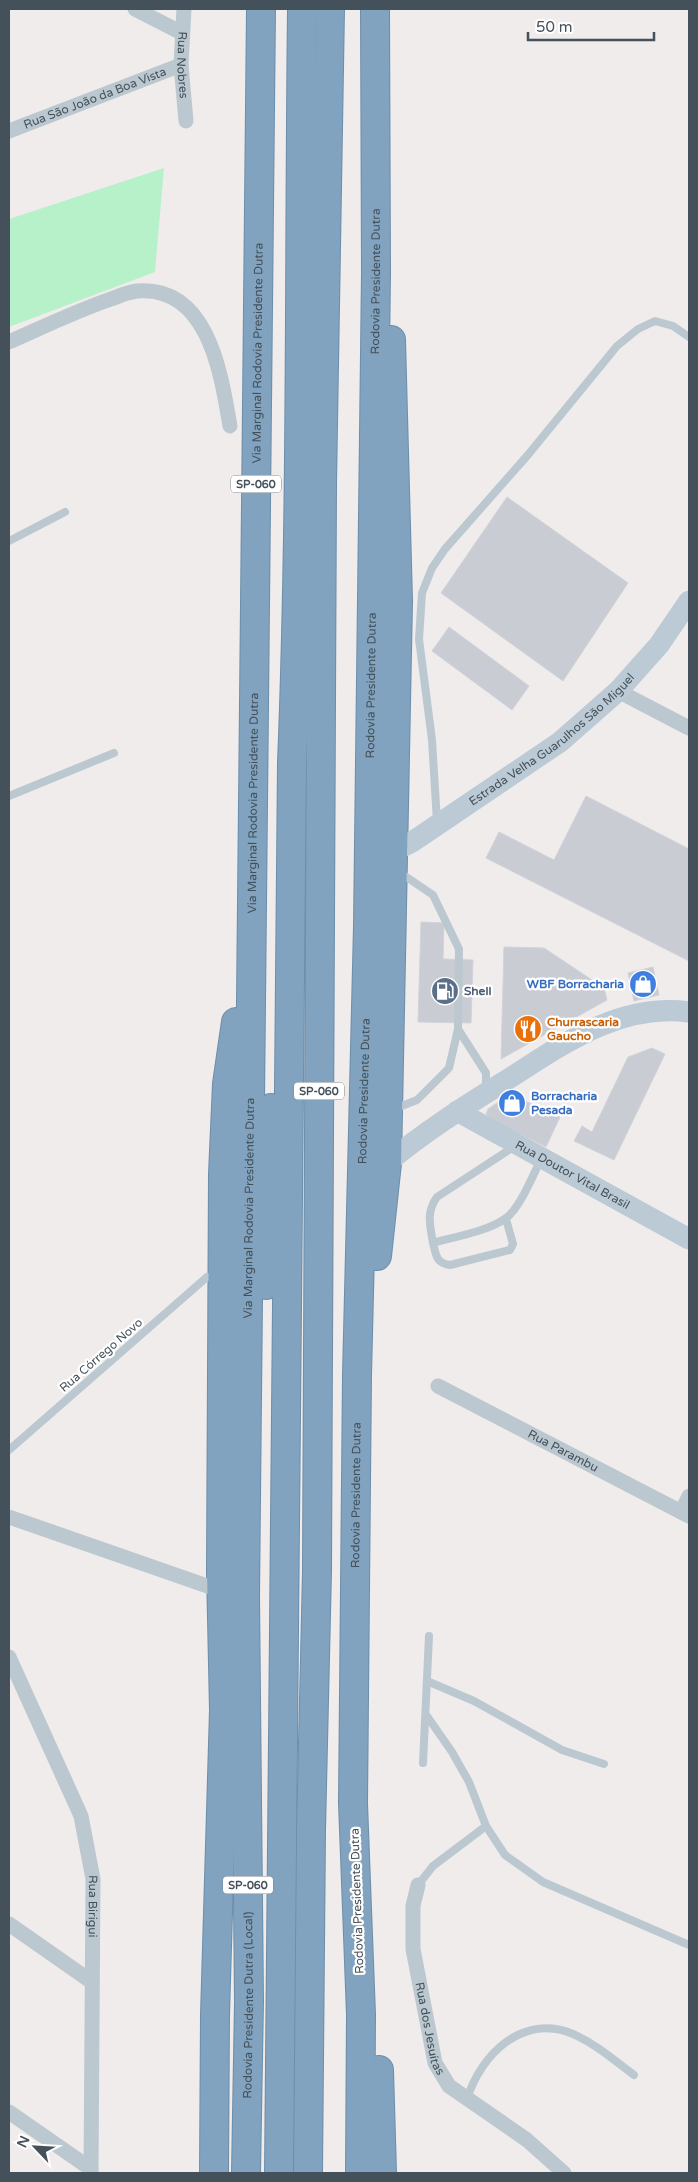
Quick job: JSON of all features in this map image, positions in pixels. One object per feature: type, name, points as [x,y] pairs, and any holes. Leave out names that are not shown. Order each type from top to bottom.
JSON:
[{"type":"highway","name":"Via Marginal Rodovia Presidente Dutra","points":[[245,1597],[261,9]]},
{"type":"highway","name":"SP-060","points":[[279,2173],[287,1484],[292,763],[298,600],[302,9]]},
{"type":"highway","name":"SP-060","points":[[308,2173],[317,1561],[322,484],[330,9]]},
{"type":"highway","name":"Rodovia Presidente Dutra","points":[[360,2173],[361,2015],[353,1803],[357,1375],[368,926],[376,272],[375,9]]},
{"type":"highway","points":[[357,1375],[368,1355],[387,1163],[398,601],[391,324],[376,272]]},
{"type":"highway","points":[[245,1597],[260,1539],[271,1116],[278,1013],[284,811],[292,763]]},
{"type":"highway","points":[[214,2173],[215,2014],[224,1710],[222,1572],[223,1174],[227,1084],[232,1042],[250,959]]},
{"type":"highway","name":"Rodovia Presidente Dutra (Local)","points":[[245,1597],[249,2001],[246,2173]]},
{"type":"highway","points":[[353,1803],[368,1833],[378,2019],[382,2173]]},
{"type":"street","points":[[135,9],[182,33]]},
{"type":"street","name":"Rua Nobres","points":[[184,9],[181,65],[186,121]]},
{"type":"street","name":"Rua São João da Boa Vista","points":[[9,131],[181,65]]},
{"type":"street","points":[[9,342],[101,302],[135,291],[155,291],[184,303],[203,325],[222,381],[230,426]]},
{"type":"street","name":"Estrada Velha Guarulhos São Miguel","points":[[392,859],[412,842],[560,742],[618,691],[659,646],[689,601]]},
{"type":"street","points":[[618,691],[689,728]]},
{"type":"street","points":[[387,1163],[424,1133],[457,1111],[592,1028],[629,1015],[668,1009],[689,1012]]},
{"type":"street","name":"Rua Doutor Vital Brasil","points":[[457,1111],[689,1239]]},
{"type":"street","points":[[388,1118],[406,1132],[424,1133]]},
{"type":"street","name":"Rua Parambu","points":[[438,1386],[685,1514]]},
{"type":"street","points":[[685,1514],[689,1496]]},
{"type":"street","points":[[9,1517],[213,1588]]},
{"type":"street","name":"Rua Birigui","points":[[9,1657],[81,1816],[93,1879],[91,2171]]},
{"type":"street","name":"Rua dos Jesuítas","points":[[418,1885],[413,1906],[413,1949],[435,2063],[449,2086],[527,2140],[564,2173]]},
{"type":"street","points":[[9,1924],[92,1982]]},
{"type":"street","points":[[9,2112],[91,2171]]},
{"type":"lane","points":[[437,825],[432,740],[419,639],[422,593],[432,568],[445,549],[527,456],[617,346],[638,329],[656,321],[673,326],[689,337]]},
{"type":"lane","points":[[9,542],[64,512]]},
{"type":"lane","points":[[9,796],[114,753]]},
{"type":"lane","points":[[388,1118],[418,1100],[449,1068],[458,1029],[459,949],[433,895],[392,859]]},
{"type":"lane","points":[[458,1029],[486,1073],[486,1092]]},
{"type":"lane","points":[[506,1218],[513,1244],[510,1250],[450,1265],[442,1264],[438,1260],[428,1217],[431,1205],[437,1196],[518,1144]]},
{"type":"lane","points":[[433,1243],[492,1225],[506,1218],[513,1211],[542,1157]]},
{"type":"lane","name":"Rua Córrego Novo","points":[[9,1450],[207,1277]]},
{"type":"lane","points":[[422,1763],[427,1716],[429,1636]]},
{"type":"lane","points":[[427,1682],[474,1700],[562,1750],[604,1764]]},
{"type":"lane","points":[[427,1716],[452,1752],[469,1782],[486,1826],[505,1855],[543,1882],[689,1945]]},
{"type":"lane","points":[[418,1885],[433,1866],[486,1826]]},
{"type":"lane","points":[[467,2099],[473,2079],[484,2061],[504,2042],[524,2031],[548,2028],[572,2034],[595,2046],[634,2075]]},
{"type":"green space","points":[[164,168],[155,272],[9,327],[9,219]]},
{"type":"building","points":[[507,497],[628,583],[563,681],[441,593]]},
{"type":"building","points":[[449,627],[529,686],[512,710],[432,651]]},
{"type":"building","points":[[586,796],[689,849],[689,961],[486,858],[499,832],[554,860]]},
{"type":"building","name":"Shell","points":[[421,922],[444,923],[443,959],[473,960],[471,1023],[418,1022]]},
{"type":"building","name":"Churrascaria Gaucho","points":[[504,947],[544,948],[604,988],[607,1000],[501,1059]]},
{"type":"building","name":"WBF Borracharia","points":[[653,967],[659,995],[634,1001],[628,973]]},
{"type":"building","points":[[652,1048],[665,1054],[614,1160],[574,1141],[582,1126],[592,1132],[628,1057]]},
{"type":"building","points":[[510,1094],[560,1117],[546,1147],[490,1119],[486,1114],[488,1109]]},
{"type":"place","name":"WBF Borracharia","points":[[643,984]]},
{"type":"place","name":"Shell","points":[[445,991]]},
{"type":"place","name":"Churrascaria Gaucho","points":[[528,1029]]},
{"type":"place","name":"Borracharia Pesada","points":[[512,1103]]}]
